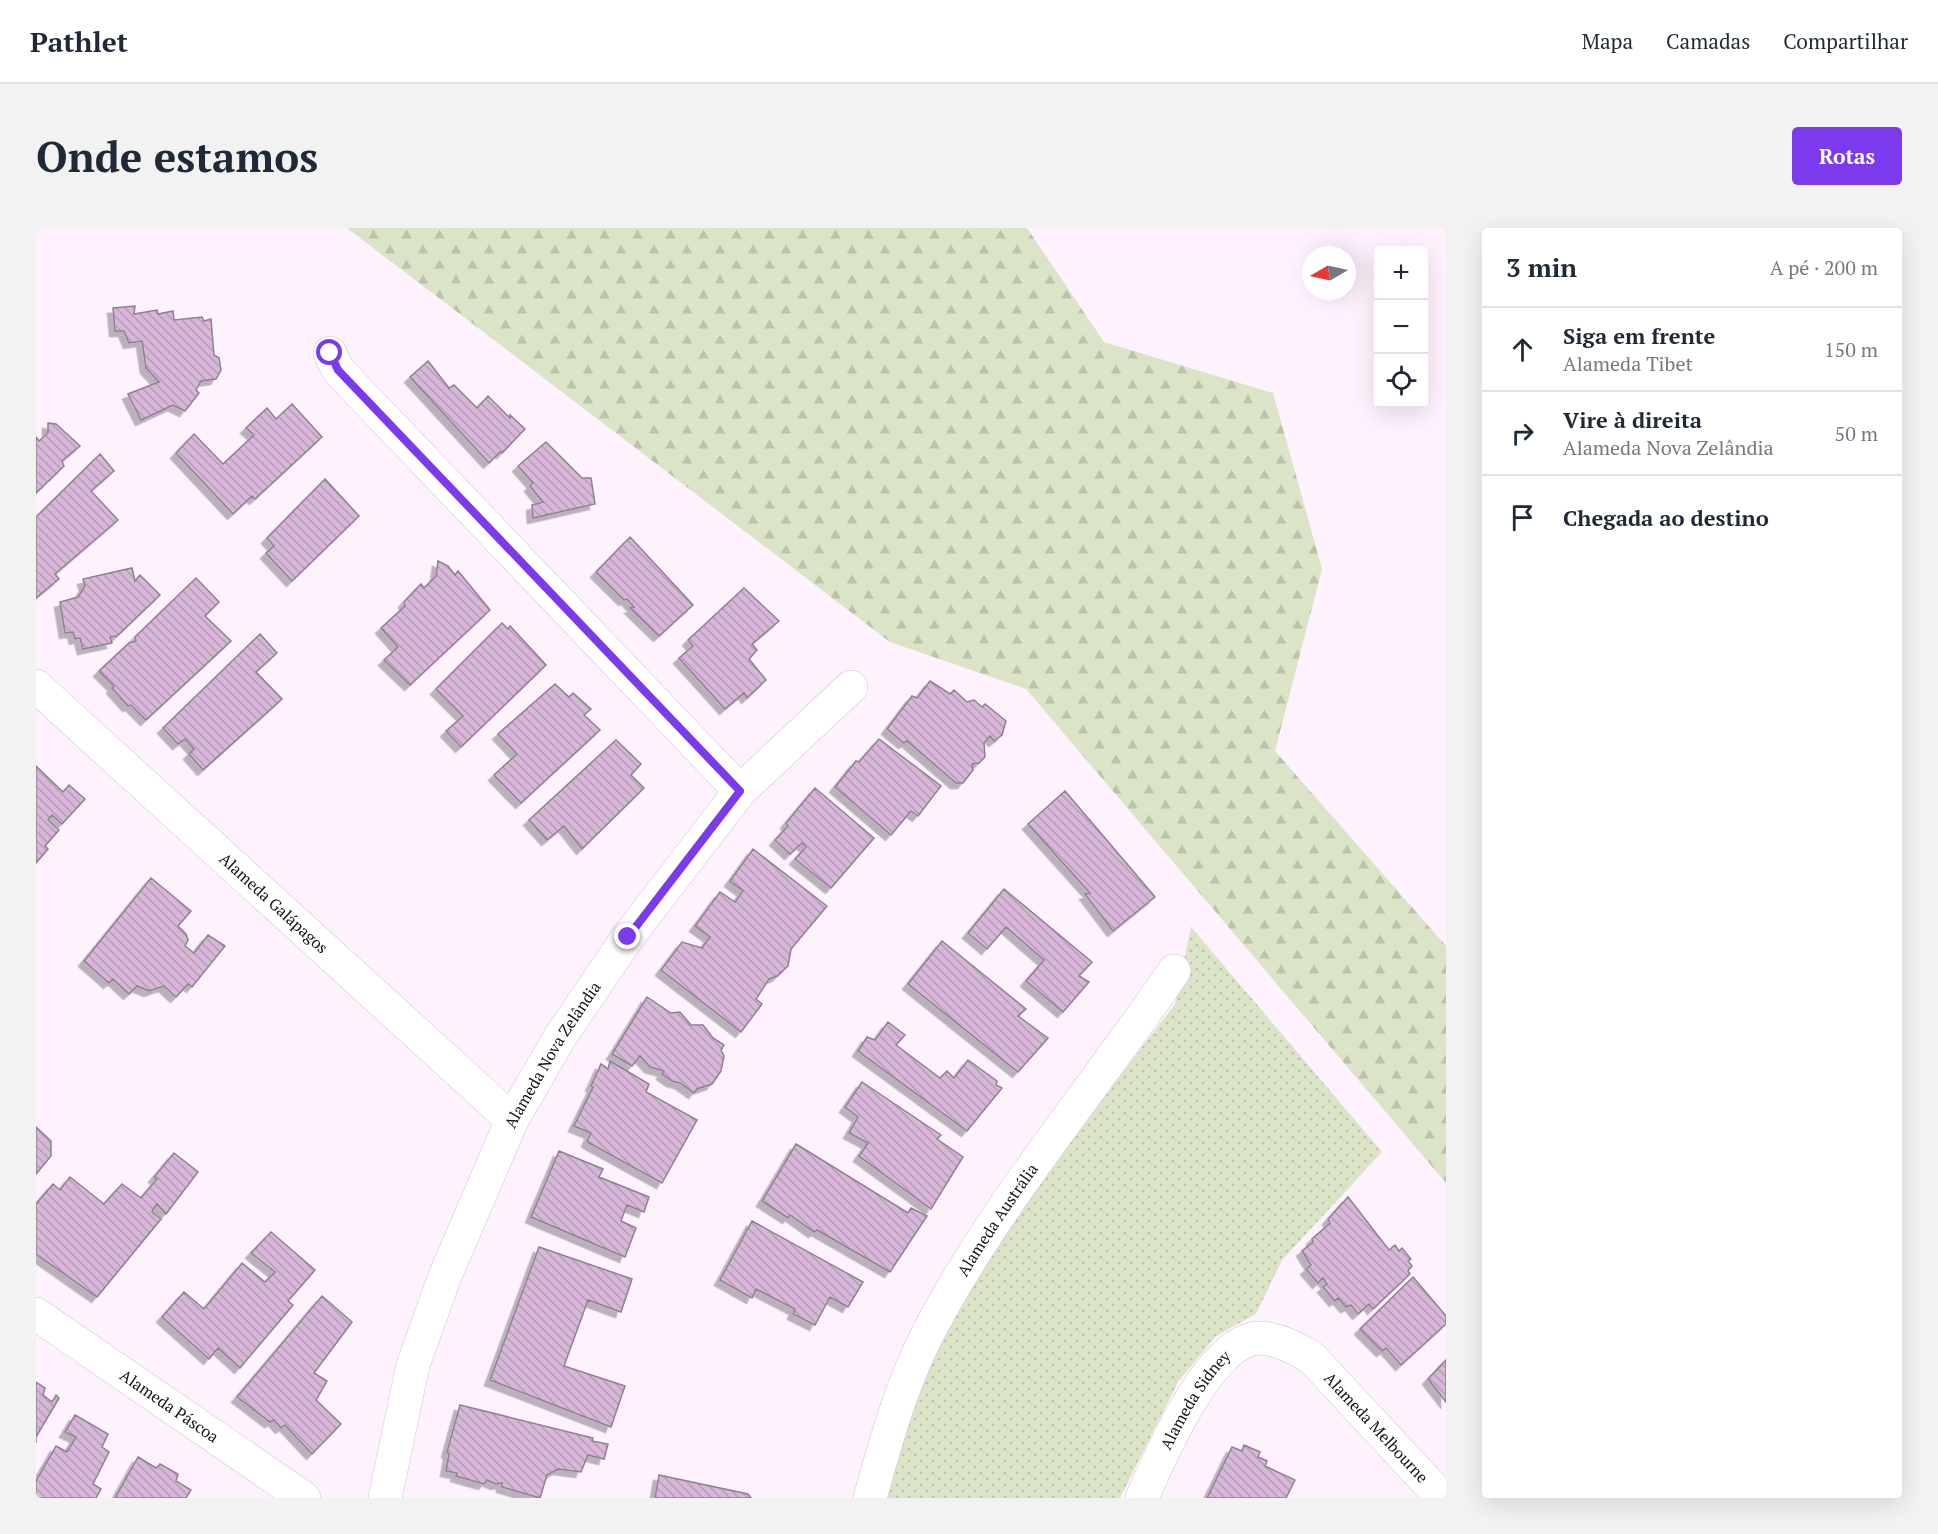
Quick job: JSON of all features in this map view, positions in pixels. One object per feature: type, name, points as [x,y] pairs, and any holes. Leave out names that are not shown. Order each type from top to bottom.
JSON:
[{"type":"street","points":[[330,353],[338,370],[740,791]]},
{"type":"street","name":"Alameda Galápagos","points":[[36,686],[512,1120]]},
{"type":"street","name":"Alameda Nova Zelândia","points":[[385,1498],[413,1365],[445,1276],[512,1120],[560,1037],[628,937],[740,791],[851,687]]},
{"type":"street","name":"Alameda Austrália","points":[[870,1498],[887,1436],[927,1337],[981,1243],[1046,1147],[1122,1046],[1174,970]]},
{"type":"street","name":"Alameda Páscoa","points":[[36,1314],[304,1498]]},
{"type":"street","name":"Alameda Sidney","points":[[1142,1498],[1157,1460],[1187,1405],[1222,1357],[1241,1342],[1259,1338],[1285,1343],[1311,1357]]},
{"type":"street","name":"Alameda Melbourne","points":[[1311,1357],[1442,1498]]},
{"type":"green space","points":[[347,228],[1027,228],[1104,342],[1273,393],[1322,569],[1275,751],[1446,946],[1446,1183],[1026,689],[890,642]]},
{"type":"green space","points":[[1191,927],[1382,1152],[1282,1260],[1256,1314],[1216,1336],[1178,1382],[1120,1498],[880,1498],[923,1371],[1008,1222],[1175,1004]]},
{"type":"building","points":[[135,306],[134,314],[157,310],[158,314],[173,311],[174,320],[202,317],[204,321],[211,319],[214,355],[219,358],[221,370],[216,379],[201,381],[196,390],[199,393],[185,411],[173,405],[141,420],[128,394],[159,382],[146,368],[142,341],[129,343],[124,331],[115,331],[113,308]]},
{"type":"building","points":[[428,361],[449,388],[454,385],[477,408],[488,396],[525,429],[489,463],[410,377]]},
{"type":"building","points":[[292,404],[322,437],[255,499],[252,496],[233,514],[176,453],[194,434],[223,464],[254,435],[246,428],[267,408],[276,419]]},
{"type":"building","points":[[48,423],[56,424],[80,446],[62,461],[64,466],[36,493],[36,437],[39,441],[48,433]]},
{"type":"building","points":[[546,442],[582,478],[591,478],[595,504],[533,518],[532,505],[543,502],[530,486],[533,483],[518,466]]},
{"type":"building","points":[[100,454],[114,471],[91,491],[118,520],[55,574],[59,579],[36,598],[36,517]]},
{"type":"building","points":[[325,479],[359,516],[292,581],[266,553],[274,546],[267,538]]},
{"type":"building","points":[[630,537],[693,605],[659,636],[630,608],[634,607],[627,599],[624,600],[596,572]]},
{"type":"building","points":[[438,561],[448,566],[455,575],[458,571],[490,610],[410,685],[384,660],[398,647],[381,628],[405,606],[404,602],[421,584],[424,588],[436,576]]},
{"type":"building","points":[[132,568],[135,581],[140,575],[160,595],[117,636],[110,637],[112,643],[83,649],[80,638],[75,639],[73,632],[65,633],[60,602],[78,597],[85,586],[83,579]]},
{"type":"building","points":[[196,578],[219,602],[205,616],[231,641],[146,720],[131,705],[128,706],[112,688],[114,686],[99,671],[129,643],[136,641],[135,637]]},
{"type":"building","points":[[744,588],[779,621],[752,644],[757,650],[749,659],[766,680],[747,698],[744,693],[725,709],[679,658],[693,646],[688,640]]},
{"type":"building","points":[[502,623],[508,629],[510,626],[546,665],[461,747],[446,731],[463,716],[436,689]]},
{"type":"building","points":[[260,634],[277,653],[256,672],[282,699],[203,770],[189,754],[194,749],[185,739],[178,744],[163,728]]},
{"type":"building","points":[[930,681],[950,694],[954,690],[967,702],[974,700],[982,707],[985,704],[1006,721],[1002,735],[994,741],[990,736],[984,743],[985,757],[979,763],[972,764],[973,770],[963,783],[956,783],[907,741],[904,743],[887,729],[912,696],[917,698]]},
{"type":"building","points":[[555,684],[569,697],[573,693],[591,709],[584,715],[600,730],[521,803],[494,775],[517,754],[498,734]]},
{"type":"building","points":[[879,739],[941,786],[918,816],[911,811],[891,835],[835,787],[856,761],[859,762]]},
{"type":"building","points":[[616,740],[641,764],[631,775],[644,788],[582,849],[564,826],[547,840],[529,820]]},
{"type":"building","points":[[36,766],[63,792],[69,785],[85,799],[62,824],[52,815],[48,820],[59,830],[45,846],[48,849],[36,863]]},
{"type":"building","points":[[815,788],[874,838],[831,888],[795,859],[806,847],[802,843],[790,854],[775,840]]},
{"type":"building","points":[[1065,791],[1155,897],[1113,931],[1085,894],[1090,893],[1028,824]]},
{"type":"building","points":[[753,849],[827,906],[791,949],[788,966],[777,976],[769,979],[756,999],[762,1004],[741,1032],[661,970],[682,942],[702,948],[710,937],[695,926],[720,892],[735,902],[743,891],[730,881]]},
{"type":"building","points":[[151,878],[191,911],[178,926],[186,934],[188,940],[185,946],[194,953],[208,935],[225,946],[192,987],[188,984],[176,997],[164,986],[149,991],[137,986],[129,994],[113,979],[109,983],[84,961]]},
{"type":"building","points":[[1004,889],[1092,962],[1079,976],[1089,982],[1063,1012],[1026,981],[1044,960],[1006,927],[987,949],[968,933]]},
{"type":"building","points":[[942,941],[1026,1009],[1018,1016],[1048,1038],[1018,1072],[908,984]]},
{"type":"building","points":[[647,997],[671,1013],[680,1012],[691,1025],[703,1025],[713,1038],[724,1045],[721,1050],[724,1056],[721,1071],[712,1084],[697,1089],[694,1093],[662,1074],[664,1071],[650,1067],[640,1056],[632,1066],[612,1054]]},
{"type":"building","points":[[888,1022],[905,1035],[896,1045],[940,1078],[947,1071],[954,1078],[968,1060],[997,1081],[996,1085],[1002,1088],[967,1131],[858,1051],[867,1037],[875,1040]]},
{"type":"building","points":[[610,1061],[649,1084],[646,1092],[697,1120],[662,1183],[589,1143],[587,1141],[591,1133],[574,1126],[593,1087],[591,1086],[601,1064],[608,1069]]},
{"type":"building","points":[[862,1082],[941,1135],[937,1139],[963,1157],[931,1209],[859,1156],[868,1143],[849,1133],[858,1117],[845,1107]]},
{"type":"building","points":[[36,1127],[51,1141],[51,1156],[36,1174]]},
{"type":"building","points":[[796,1144],[908,1213],[911,1208],[927,1216],[890,1272],[817,1230],[814,1232],[790,1215],[788,1218],[762,1201]]},
{"type":"building","points":[[559,1151],[603,1169],[599,1177],[649,1197],[644,1212],[627,1205],[621,1221],[636,1228],[625,1257],[531,1217]]},
{"type":"building","points":[[174,1153],[198,1172],[166,1214],[157,1204],[152,1212],[161,1219],[97,1297],[36,1254],[36,1204],[53,1184],[60,1190],[70,1177],[104,1204],[122,1184],[141,1198],[157,1179],[154,1177]]},
{"type":"building","points":[[1348,1197],[1389,1250],[1395,1245],[1399,1251],[1402,1248],[1411,1259],[1408,1261],[1412,1266],[1408,1271],[1410,1274],[1373,1309],[1369,1304],[1358,1314],[1351,1305],[1346,1307],[1338,1298],[1335,1301],[1323,1287],[1327,1284],[1323,1278],[1318,1283],[1306,1269],[1311,1265],[1302,1251],[1330,1223],[1328,1219]]},
{"type":"building","points":[[752,1221],[863,1282],[848,1307],[830,1297],[815,1325],[793,1314],[795,1309],[756,1289],[752,1298],[720,1280]]},
{"type":"building","points":[[271,1232],[315,1270],[288,1301],[293,1305],[240,1368],[218,1348],[209,1359],[162,1317],[184,1292],[204,1309],[242,1263],[265,1282],[275,1272],[251,1253]]},
{"type":"building","points":[[539,1247],[632,1279],[621,1312],[588,1300],[564,1366],[625,1386],[611,1427],[490,1380]]},
{"type":"building","points":[[1413,1277],[1446,1316],[1446,1324],[1401,1365],[1386,1348],[1382,1351],[1360,1329]]},
{"type":"building","points":[[322,1296],[352,1322],[314,1373],[327,1381],[316,1400],[341,1424],[312,1454],[285,1425],[281,1428],[274,1420],[270,1422],[237,1397]]},
{"type":"building","points":[[1446,1360],[1446,1402],[1428,1379]]},
{"type":"building","points":[[36,1382],[45,1388],[43,1395],[52,1402],[56,1395],[59,1398],[36,1437]]},
{"type":"building","points":[[460,1405],[593,1438],[592,1441],[608,1444],[604,1459],[588,1455],[581,1472],[558,1469],[547,1475],[540,1498],[502,1487],[502,1483],[496,1484],[487,1480],[484,1484],[456,1476],[457,1473],[446,1471],[449,1454],[447,1452]]},
{"type":"building","points":[[75,1415],[108,1434],[102,1447],[109,1452],[93,1484],[101,1489],[96,1498],[36,1498],[36,1481],[56,1446],[67,1452],[76,1437],[65,1432]]},
{"type":"building","points":[[1244,1445],[1260,1452],[1258,1457],[1267,1461],[1265,1466],[1295,1480],[1286,1498],[1207,1498],[1232,1447],[1242,1451]]},
{"type":"building","points":[[138,1457],[156,1468],[160,1464],[178,1474],[176,1481],[191,1490],[186,1498],[115,1498]]},
{"type":"building","points":[[659,1475],[748,1494],[751,1498],[655,1498]]},
{"type":"route","points":[[330,353],[338,370],[740,791],[628,937]]}]
